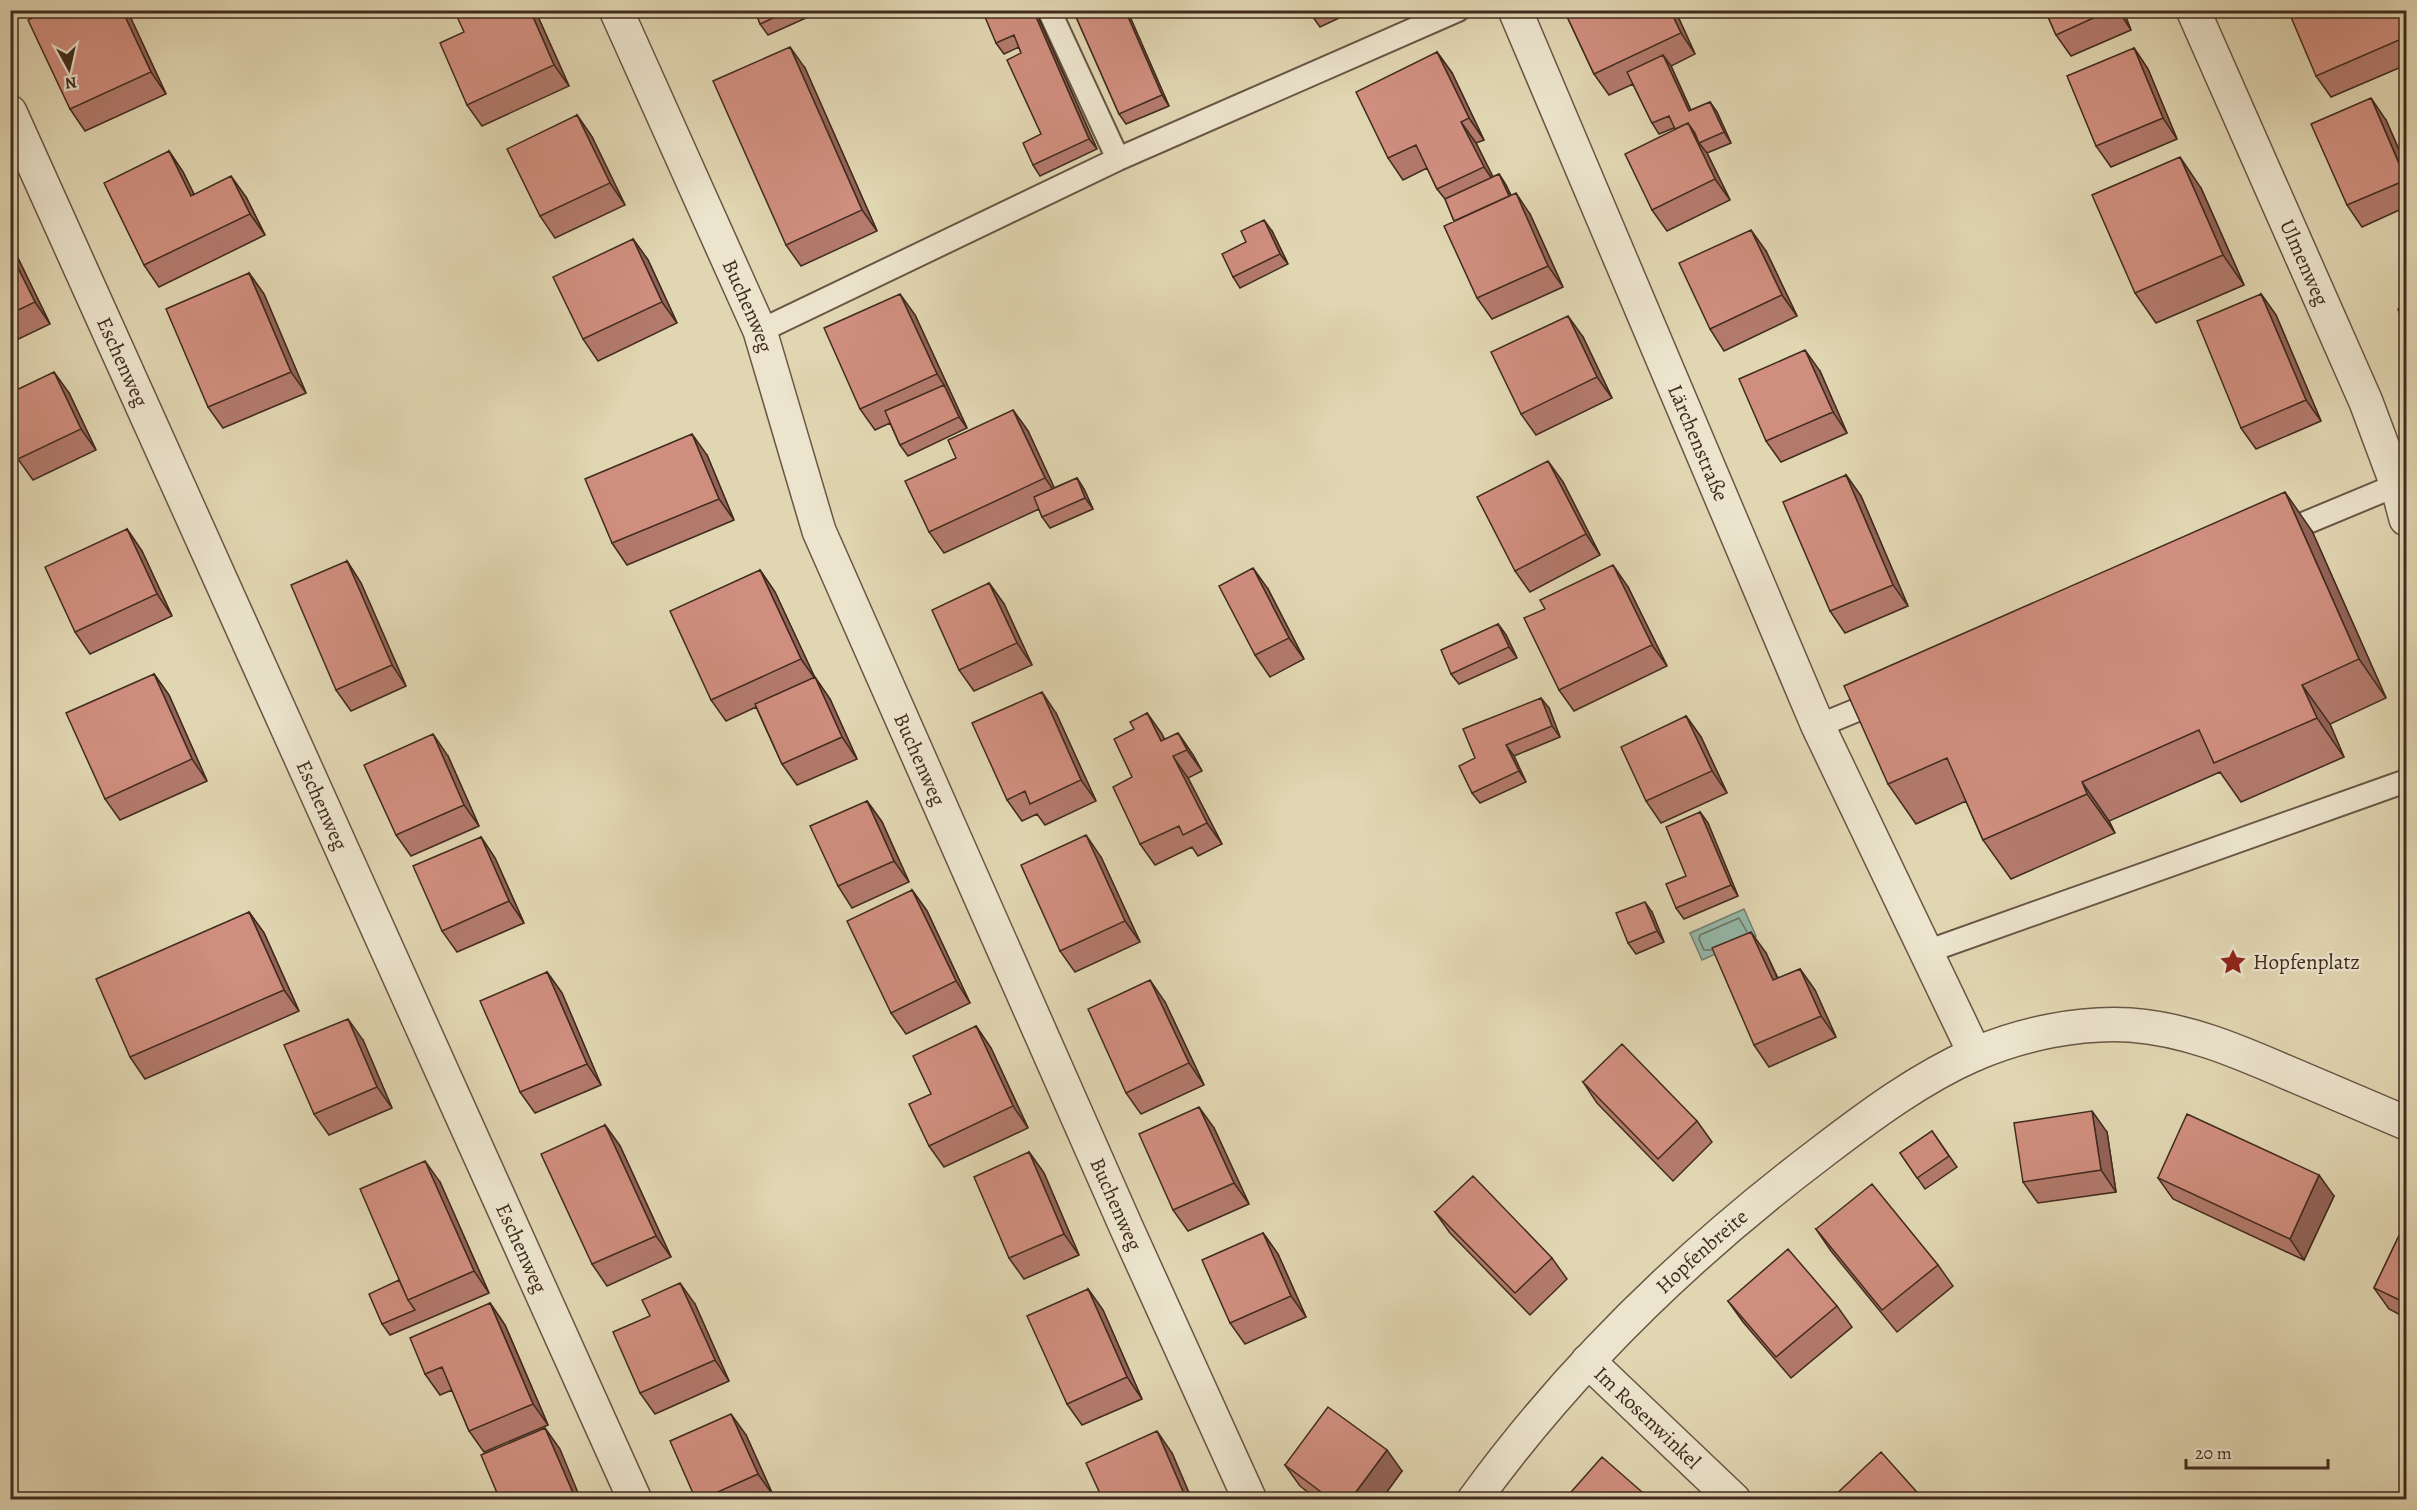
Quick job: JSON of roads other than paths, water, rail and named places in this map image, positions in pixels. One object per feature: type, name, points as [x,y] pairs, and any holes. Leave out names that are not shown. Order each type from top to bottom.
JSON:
[{"type":"street","name":"Buchenweg","points":[[616,10],[760,331],[819,531],[1117,1208],[1250,1500]]},
{"type":"street","name":"Lärchenstraße","points":[[1515,10],[1818,726],[1926,952]]},
{"type":"street","name":"Ulmenweg","points":[[2193,10],[2366,402],[2397,485],[2406,519]]},
{"type":"street","name":"Eschenweg","points":[[10,112],[636,1500]]},
{"type":"street","points":[[1926,952],[1975,1054],[2033,1035],[2064,1029],[2126,1025],[2155,1027],[2219,1044],[2406,1123]]},
{"type":"street","name":"Hopfenbreite","points":[[1474,1500],[1532,1423],[1588,1361],[1681,1268],[1780,1184],[1877,1112],[1941,1071],[1975,1054]]},
{"type":"street","name":"Im Rosenwinkel","points":[[1588,1361],[1734,1500]]},
{"type":"lane","points":[[1049,10],[1118,159]]},
{"type":"lane","points":[[760,331],[1118,159],[1458,10]]},
{"type":"lane","points":[[2255,544],[2397,485]]},
{"type":"lane","points":[[1818,726],[1906,690]]},
{"type":"lane","points":[[1926,952],[2406,781]]},
{"type":"water","points":[[1744,909],[1756,936],[1702,960],[1690,933]]},
{"type":"place","name":"Hopfenplatz","points":[[2233,962]]}]
